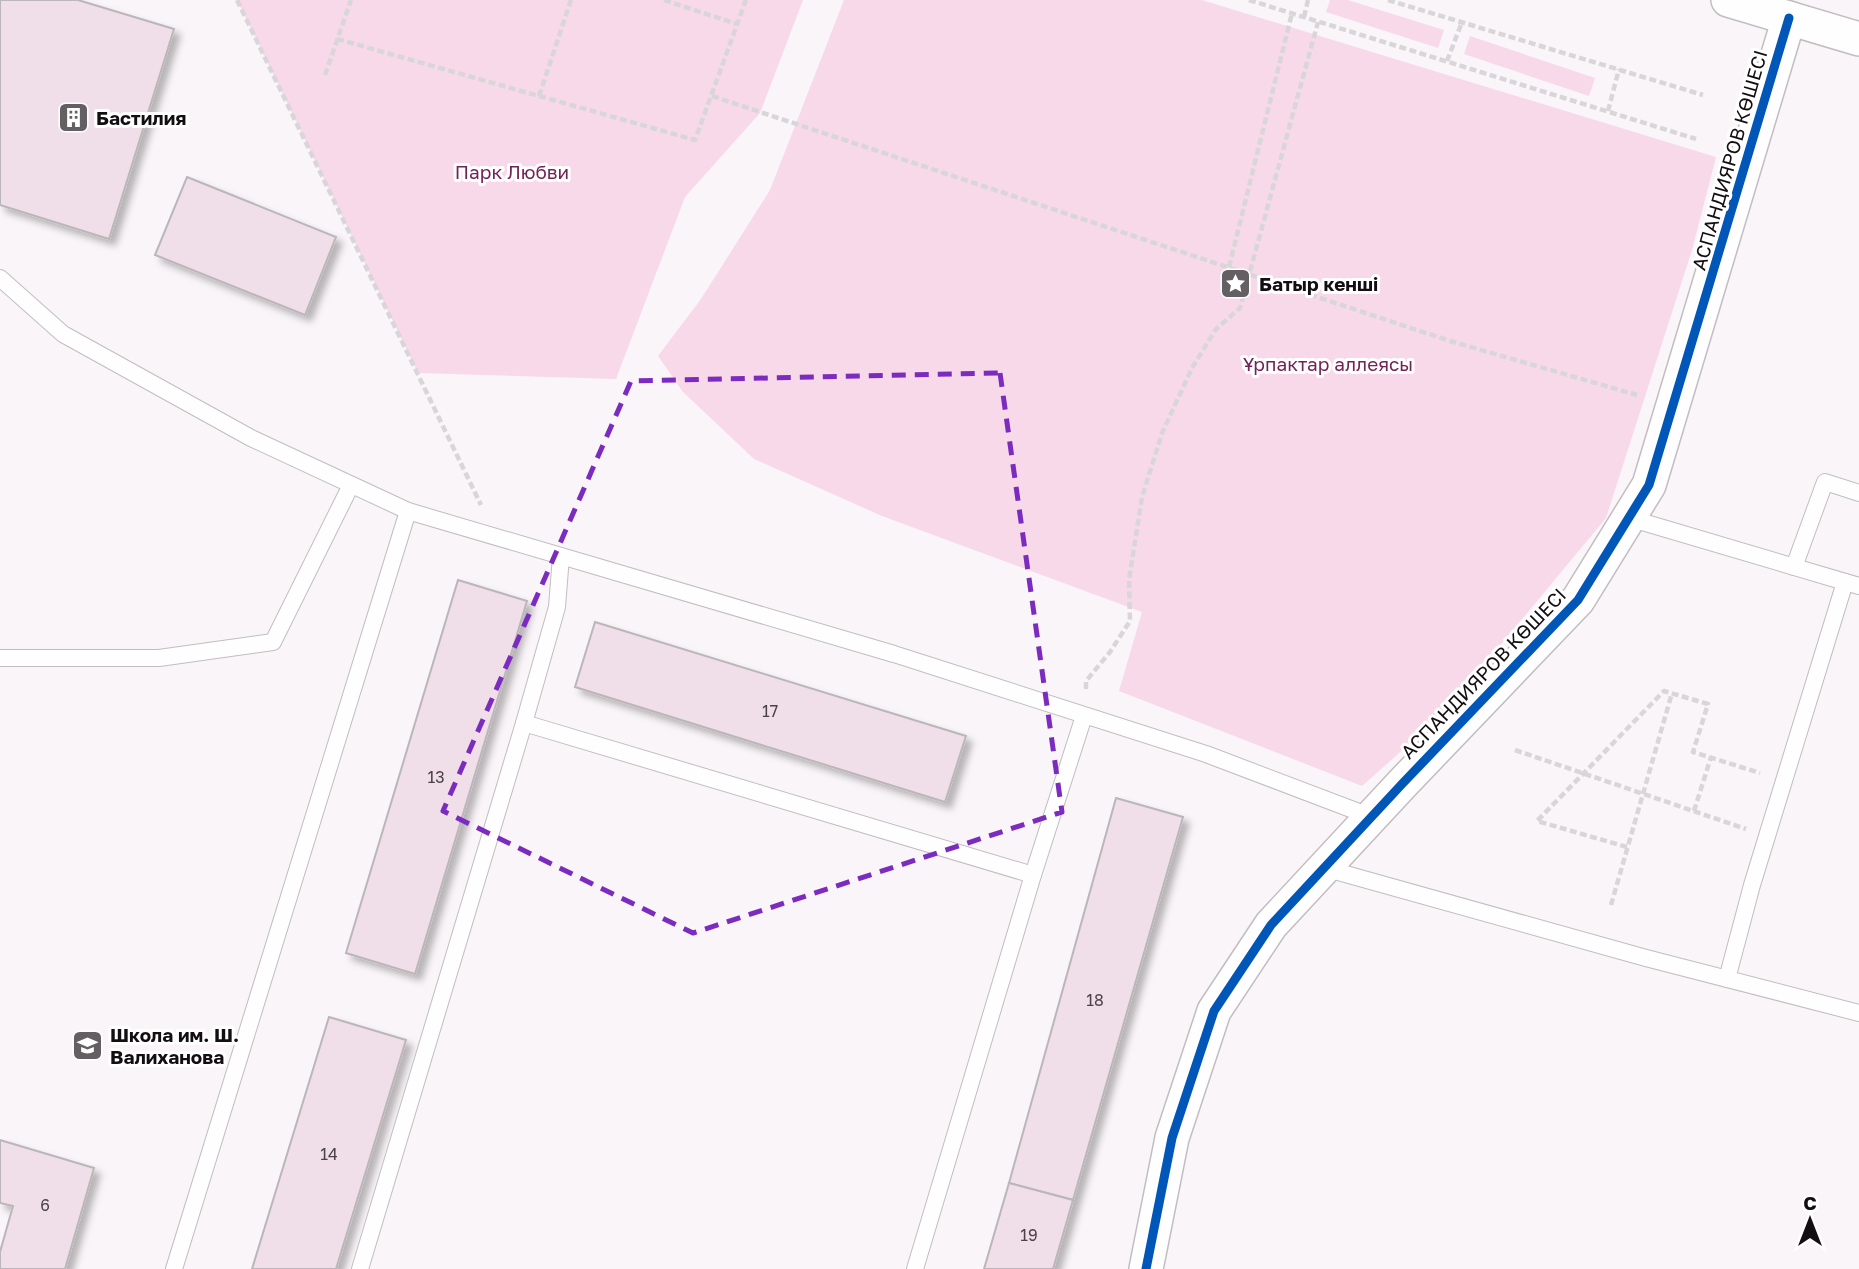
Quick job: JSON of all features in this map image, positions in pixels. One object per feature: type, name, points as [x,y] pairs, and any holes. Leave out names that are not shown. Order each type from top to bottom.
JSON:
[{"type":"street","points":[[1728,0],[1859,39]]},
{"type":"street","name":"АСПАНДИЯРОВ КӨШЕСІ","points":[[1146,1269],[1172,1138],[1214,1011],[1272,925],[1578,600],[1649,485],[1789,18]]},
{"type":"lane","points":[[0,278],[63,334],[251,438],[408,511],[894,654],[1206,754],[1371,817]]},
{"type":"lane","points":[[1794,567],[1825,482],[1859,493]]},
{"type":"lane","points":[[0,658],[159,658],[274,642],[351,485]]},
{"type":"lane","points":[[174,1269],[408,511]]},
{"type":"lane","points":[[1629,518],[1852,584],[1784,779],[1727,979]]},
{"type":"lane","points":[[360,1269],[557,607],[561,556]]},
{"type":"lane","points":[[915,1269],[1033,875],[1084,716]]},
{"type":"lane","points":[[524,723],[1033,875]]},
{"type":"lane","points":[[1324,868],[1859,1013]]},
{"type":"path","points":[[237,0],[497,538]]},
{"type":"path","points":[[324,75],[351,0]]},
{"type":"path","points":[[539,96],[571,0]]},
{"type":"path","points":[[664,0],[737,24]]},
{"type":"path","points":[[337,39],[695,140],[746,0]]},
{"type":"path","points":[[1249,0],[1696,139]]},
{"type":"path","points":[[1304,17],[1308,0]]},
{"type":"path","points":[[1388,0],[1703,94]]},
{"type":"path","points":[[1229,267],[1292,13]]},
{"type":"path","points":[[1084,716],[1086,681],[1111,652],[1130,621],[1129,580],[1142,497],[1162,433],[1192,368],[1216,330],[1240,308],[1318,22]]},
{"type":"path","points":[[1447,61],[1462,22]]},
{"type":"path","points":[[1608,111],[1619,69]]},
{"type":"path","points":[[712,96],[1450,341],[1637,395]]},
{"type":"path","points":[[1627,847],[1537,821],[1664,691],[1708,704],[1693,752],[1784,779]]},
{"type":"path","points":[[1611,905],[1672,693]]},
{"type":"path","points":[[1515,750],[1766,836]]},
{"type":"path","points":[[1694,811],[1711,757]]},
{"type":"highlighted area","points":[[1000,373],[1062,812],[693,933],[443,811],[631,381]]},
{"type":"green space","name":"Парк Любви","points":[[237,0],[803,0],[760,113],[685,197],[616,379],[418,373]]},
{"type":"green space","name":"Ұрпактар аллеясы","points":[[844,0],[1202,0],[1716,157],[1692,250],[1606,518],[1444,713],[1362,786],[1119,691],[1142,612],[882,516],[754,459],[683,392],[658,356],[701,299],[770,190]]},
{"type":"green space","points":[[1330,0],[1348,0],[1444,30],[1438,48],[1326,12]]},
{"type":"green space","points":[[1470,36],[1595,78],[1589,96],[1464,54]]},
{"type":"building","name":"Бастилия","points":[[0,0],[78,0],[174,29],[109,239],[0,205]]},
{"type":"building","points":[[187,177],[336,237],[305,315],[155,255]]},
{"type":"building","points":[[458,580],[527,601],[415,974],[346,953]]},
{"type":"building","points":[[595,622],[966,736],[945,802],[575,687]]},
{"type":"building","points":[[1116,798],[1183,817],[1073,1200],[1009,1183]]},
{"type":"building","points":[[329,1017],[406,1040],[336,1269],[252,1269]]},
{"type":"building","points":[[0,1140],[94,1168],[65,1269],[0,1269],[0,1252],[13,1206],[0,1203]]},
{"type":"building","points":[[1009,1183],[1073,1200],[1053,1269],[984,1269]]},
{"type":"cycle path","points":[[1146,1269],[1172,1138],[1214,1011],[1271,925],[1578,600],[1649,485],[1789,18]]},
{"type":"place","name":"Бастилия","points":[[73,117]]},
{"type":"place","name":"Батыр кенші","points":[[1236,283]]},
{"type":"place","name":"Школа им. Ш. Валиханова","points":[[87,1045]]}]
